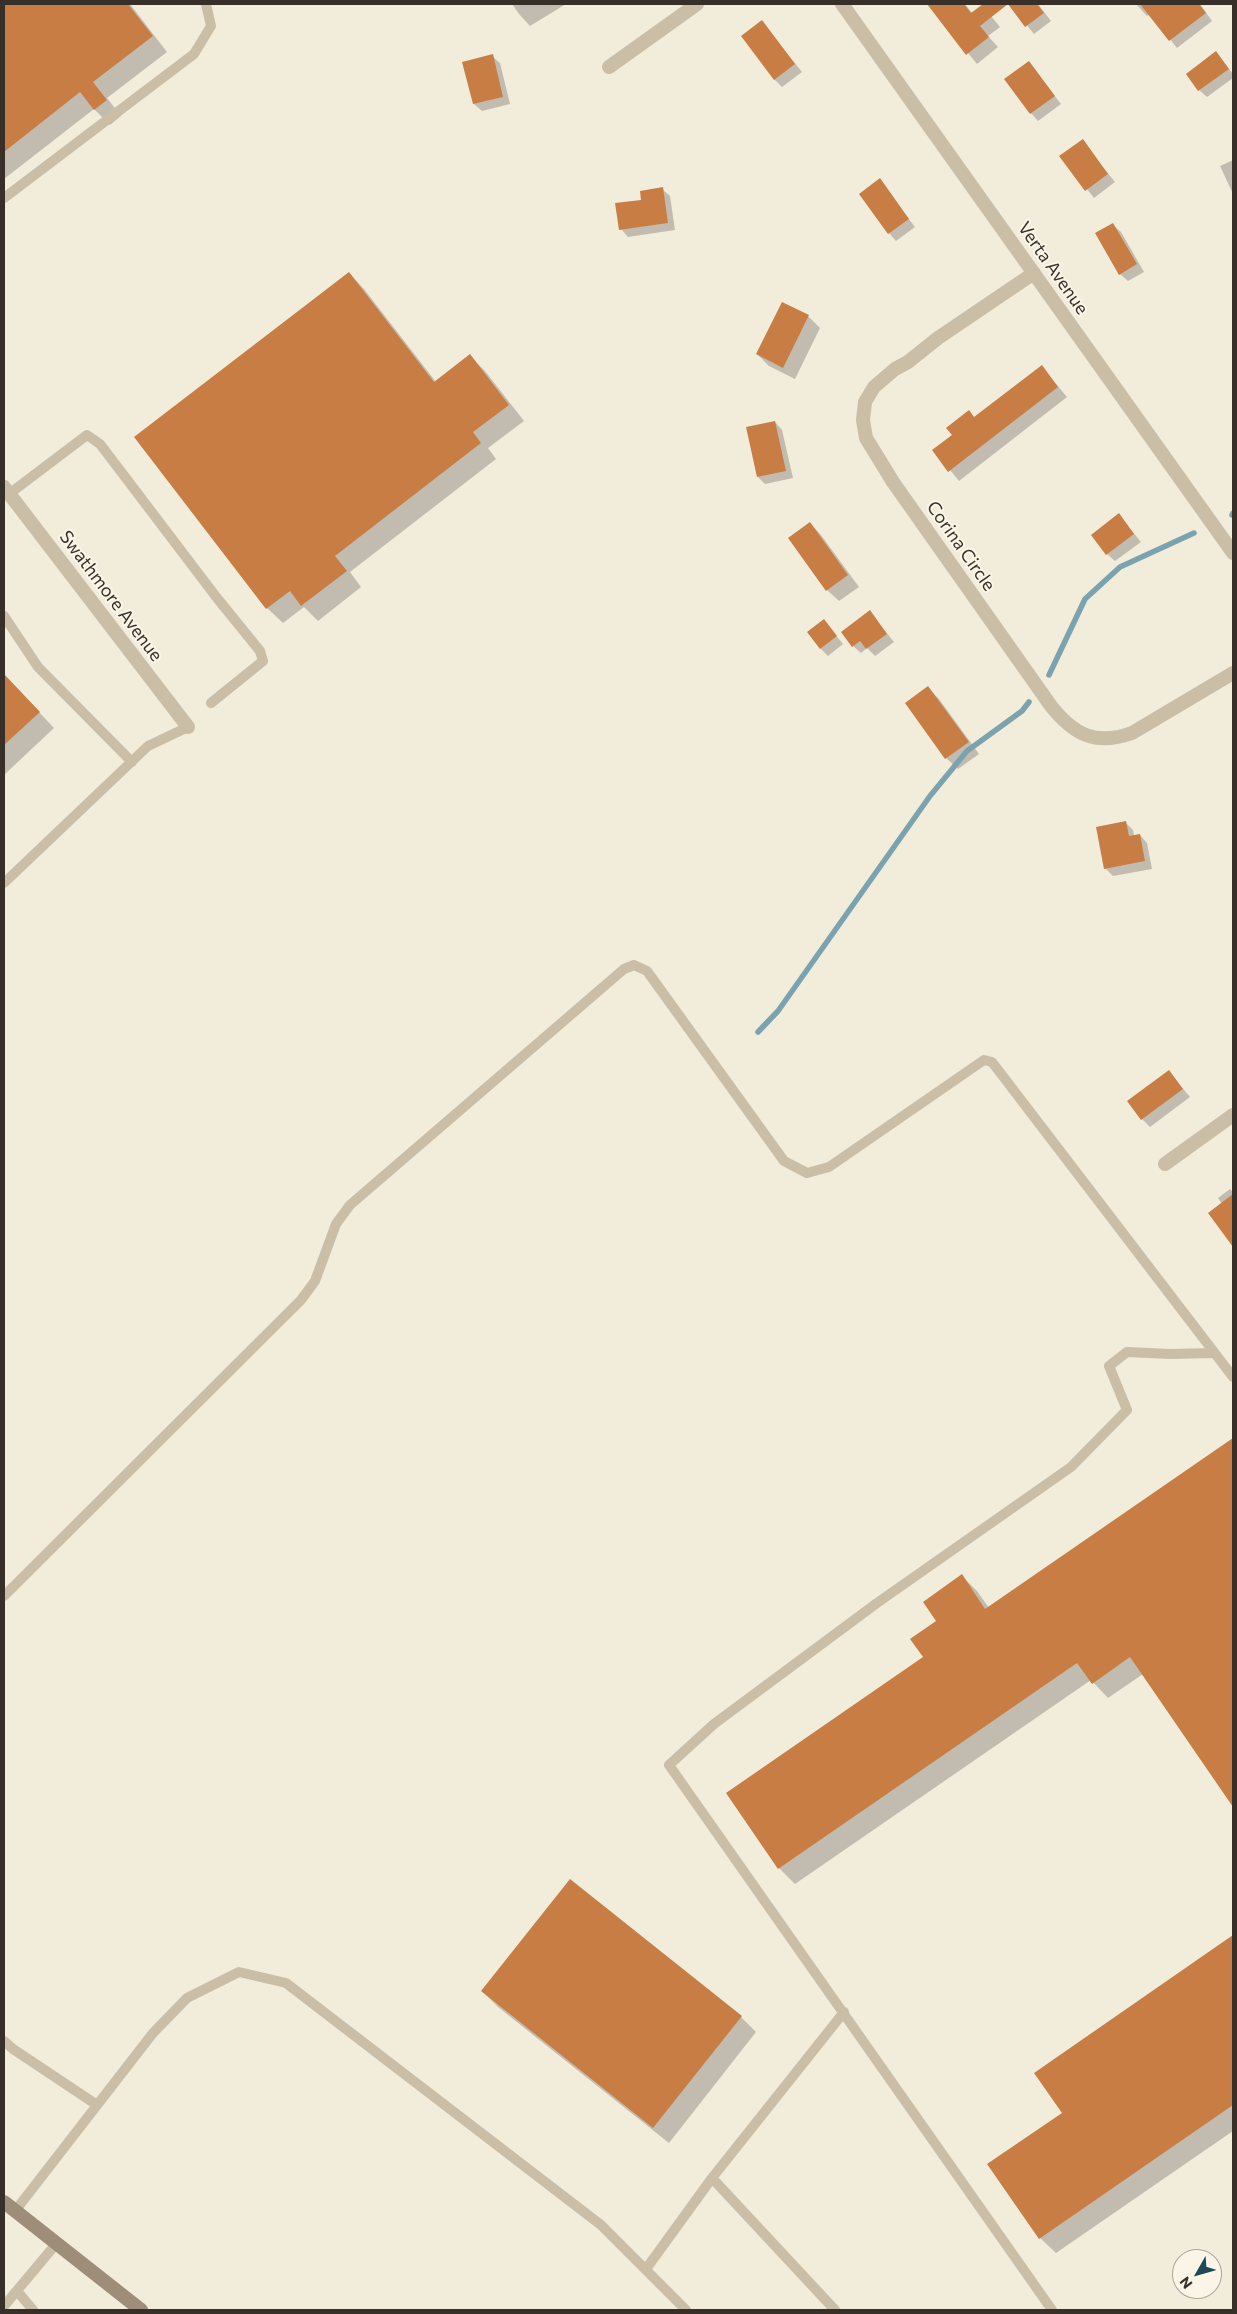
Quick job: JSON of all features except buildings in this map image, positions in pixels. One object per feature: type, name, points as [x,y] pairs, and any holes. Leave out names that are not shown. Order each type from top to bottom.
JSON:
[{"type":"main road","points":[[4,2202],[141,2310]]},
{"type":"street","points":[[609,67],[697,4]]},
{"type":"street","name":"Verta Avenue","points":[[842,4],[1233,554]]},
{"type":"street","name":"Corina Circle","points":[[1034,272],[938,338],[908,362],[895,369],[874,387],[865,402],[863,420],[866,438],[893,482],[1051,706],[1062,720],[1081,733],[1097,739],[1116,739],[1132,733],[1233,673]]},
{"type":"street","name":"Swathmore Avenue","points":[[6,490],[188,728]]},
{"type":"street","points":[[1165,1164],[1233,1115]]},
{"type":"lane","points":[[4,198],[194,54],[211,26],[206,4]]},
{"type":"lane","points":[[6,490],[87,435],[100,444],[217,598],[260,651],[263,661],[211,703]]},
{"type":"lane","points":[[4,616],[38,667],[132,762]]},
{"type":"lane","points":[[4,883],[148,746],[188,728]]},
{"type":"lane","points":[[4,1596],[301,1300],[315,1281],[336,1224],[350,1205],[624,969],[634,965],[647,971],[784,1161],[807,1173],[829,1166],[984,1060],[992,1062],[1233,1377]]},
{"type":"lane","points":[[1052,2310],[669,1765],[714,1724],[877,1603],[1070,1467],[1127,1410],[1109,1366],[1127,1352],[1170,1354],[1214,1353]]},
{"type":"lane","points":[[15,2211],[153,2033],[187,1998],[239,1972],[286,1983],[601,2225],[686,2310]]},
{"type":"lane","points":[[646,2269],[712,2178],[844,2012]]},
{"type":"lane","points":[[4,2041],[97,2105]]},
{"type":"lane","points":[[712,2178],[835,2310]]},
{"type":"lane","points":[[4,2306],[56,2244]]},
{"type":"lane","points":[[17,2291],[33,2310]]},
{"type":"waterway","points":[[1049,675],[1085,599],[1120,567],[1194,533]]},
{"type":"waterway","points":[[758,1032],[778,1011],[930,796],[967,751],[1022,711],[1029,702]]}]
